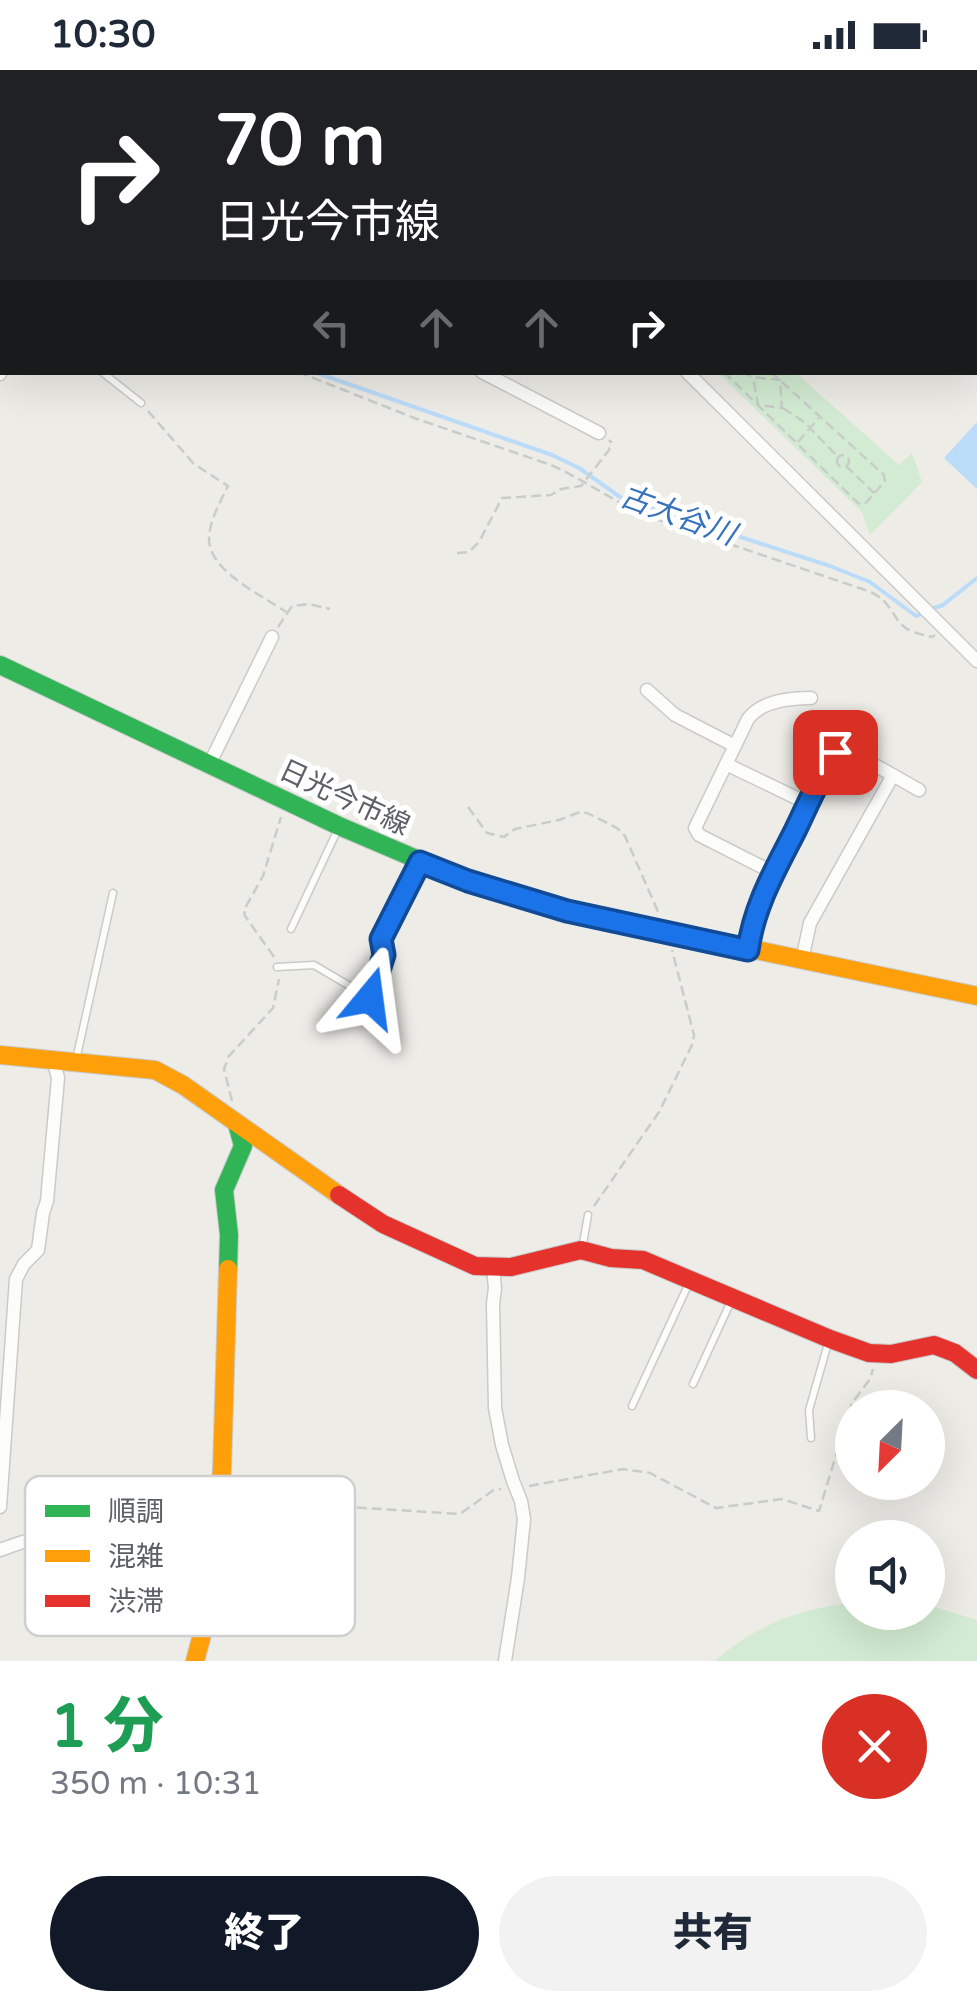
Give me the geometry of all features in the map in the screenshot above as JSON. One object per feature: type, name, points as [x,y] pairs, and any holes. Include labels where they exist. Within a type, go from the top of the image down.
[{"type":"street","points":[[488,375],[600,433]]},
{"type":"street","points":[[690,375],[977,661]]},
{"type":"street","points":[[209,765],[272,637]]},
{"type":"street","name":"日光今市線","points":[[0,666],[339,826],[468,881],[567,911],[977,996]]},
{"type":"street","points":[[647,690],[674,715],[735,746]]},
{"type":"street","points":[[774,872],[699,836],[695,828],[754,711],[793,698],[811,698]]},
{"type":"street","points":[[748,950],[759,902],[812,790],[835,752],[841,748],[919,790]]},
{"type":"street","points":[[726,764],[808,804]]},
{"type":"street","points":[[802,960],[810,923],[893,776]]},
{"type":"street","points":[[0,1056],[155,1070],[383,1224],[475,1266],[510,1267],[582,1250],[610,1258],[644,1260],[830,1339],[891,1354],[934,1345],[955,1353],[977,1370]]},
{"type":"street","points":[[0,1507],[16,1279],[38,1250],[58,1078],[53,1059]]},
{"type":"street","points":[[220,1476],[229,1235],[224,1190],[244,1146],[236,1123]]},
{"type":"street","points":[[493,1267],[495,1408],[524,1518],[505,1661]]},
{"type":"street","points":[[196,1661],[202,1636]]},
{"type":"lane","points":[[106,375],[141,403]]},
{"type":"lane","points":[[291,929],[339,826]]},
{"type":"lane","points":[[277,967],[314,965],[370,998],[384,955],[381,939],[420,862]]},
{"type":"lane","points":[[76,1061],[113,892]]},
{"type":"lane","points":[[582,1250],[588,1216]]},
{"type":"lane","points":[[632,1406],[690,1280]]},
{"type":"lane","points":[[692,1384],[732,1298]]},
{"type":"lane","points":[[811,1438],[809,1410],[830,1339]]},
{"type":"path","points":[[306,375],[551,465],[622,506],[650,517],[871,592],[884,599],[910,631],[932,637],[941,624]]},
{"type":"path","points":[[727,375],[864,505],[885,481],[884,475],[774,375]]},
{"type":"path","points":[[749,375],[780,380]]},
{"type":"path","points":[[753,377],[758,406]]},
{"type":"path","points":[[780,380],[782,408]]},
{"type":"path","points":[[141,403],[194,464],[228,486],[209,534],[217,564],[286,612]]},
{"type":"path","points":[[758,406],[788,410],[838,457],[847,457],[856,448]]},
{"type":"path","points":[[797,443],[821,417]]},
{"type":"path","points":[[457,553],[469,552],[479,542],[502,498],[551,495],[585,482],[609,450],[611,442],[600,433]]},
{"type":"path","points":[[838,457],[838,466],[846,466],[874,494]]},
{"type":"path","points":[[846,466],[847,457]]},
{"type":"path","points":[[272,637],[292,606],[309,604],[330,609]]},
{"type":"path","points":[[236,1123],[224,1068],[229,1056],[273,1008],[279,980],[276,960],[244,910],[263,876],[286,801]]},
{"type":"path","points":[[468,806],[487,833],[504,836],[580,812],[588,813],[626,836],[649,888]]},
{"type":"path","points":[[588,1216],[659,1112],[693,1043],[679,974]]},
{"type":"path","points":[[355,1507],[460,1514],[494,1489],[623,1469],[650,1473],[716,1508],[782,1499],[819,1511],[852,1403],[870,1380],[877,1353]]},
{"type":"green space","points":[[720,375],[798,375],[899,465],[912,453],[922,482],[870,535],[862,512]]},
{"type":"green space","points":[[835,1606],[835,1630],[945,1630],[945,1610],[977,1620],[977,1661],[715,1661],[762,1628]]},
{"type":"water","points":[[977,422],[977,489],[944,458]]},
{"type":"waterway","name":"古大谷川","points":[[323,375],[552,455],[579,468],[623,499],[830,566],[870,582],[916,616],[923,613]]},
{"type":"waterway","name":"古大谷川","points":[[932,609],[977,578]]},
{"type":"traffic: fast","points":[[0,665],[339,826],[468,881],[567,911],[655,929]]},
{"type":"traffic: fast","points":[[228,1269],[224,1190],[243,1146],[237,1124]]},
{"type":"traffic: slow","points":[[655,929],[977,996]]},
{"type":"traffic: slow","points":[[0,1055],[155,1070],[183,1085],[339,1195]]},
{"type":"traffic: slow","points":[[221,1476],[228,1269]]},
{"type":"traffic: slow","points":[[195,1661],[202,1636]]},
{"type":"traffic: jam","points":[[339,1195],[383,1224],[475,1266],[511,1267],[581,1250],[611,1258],[643,1260],[869,1353],[891,1354],[934,1345],[955,1353],[977,1370]]},
{"type":"route","points":[[370,998],[384,955],[381,939],[420,862],[518,898],[748,950],[759,902],[812,790],[835,752]]}]
